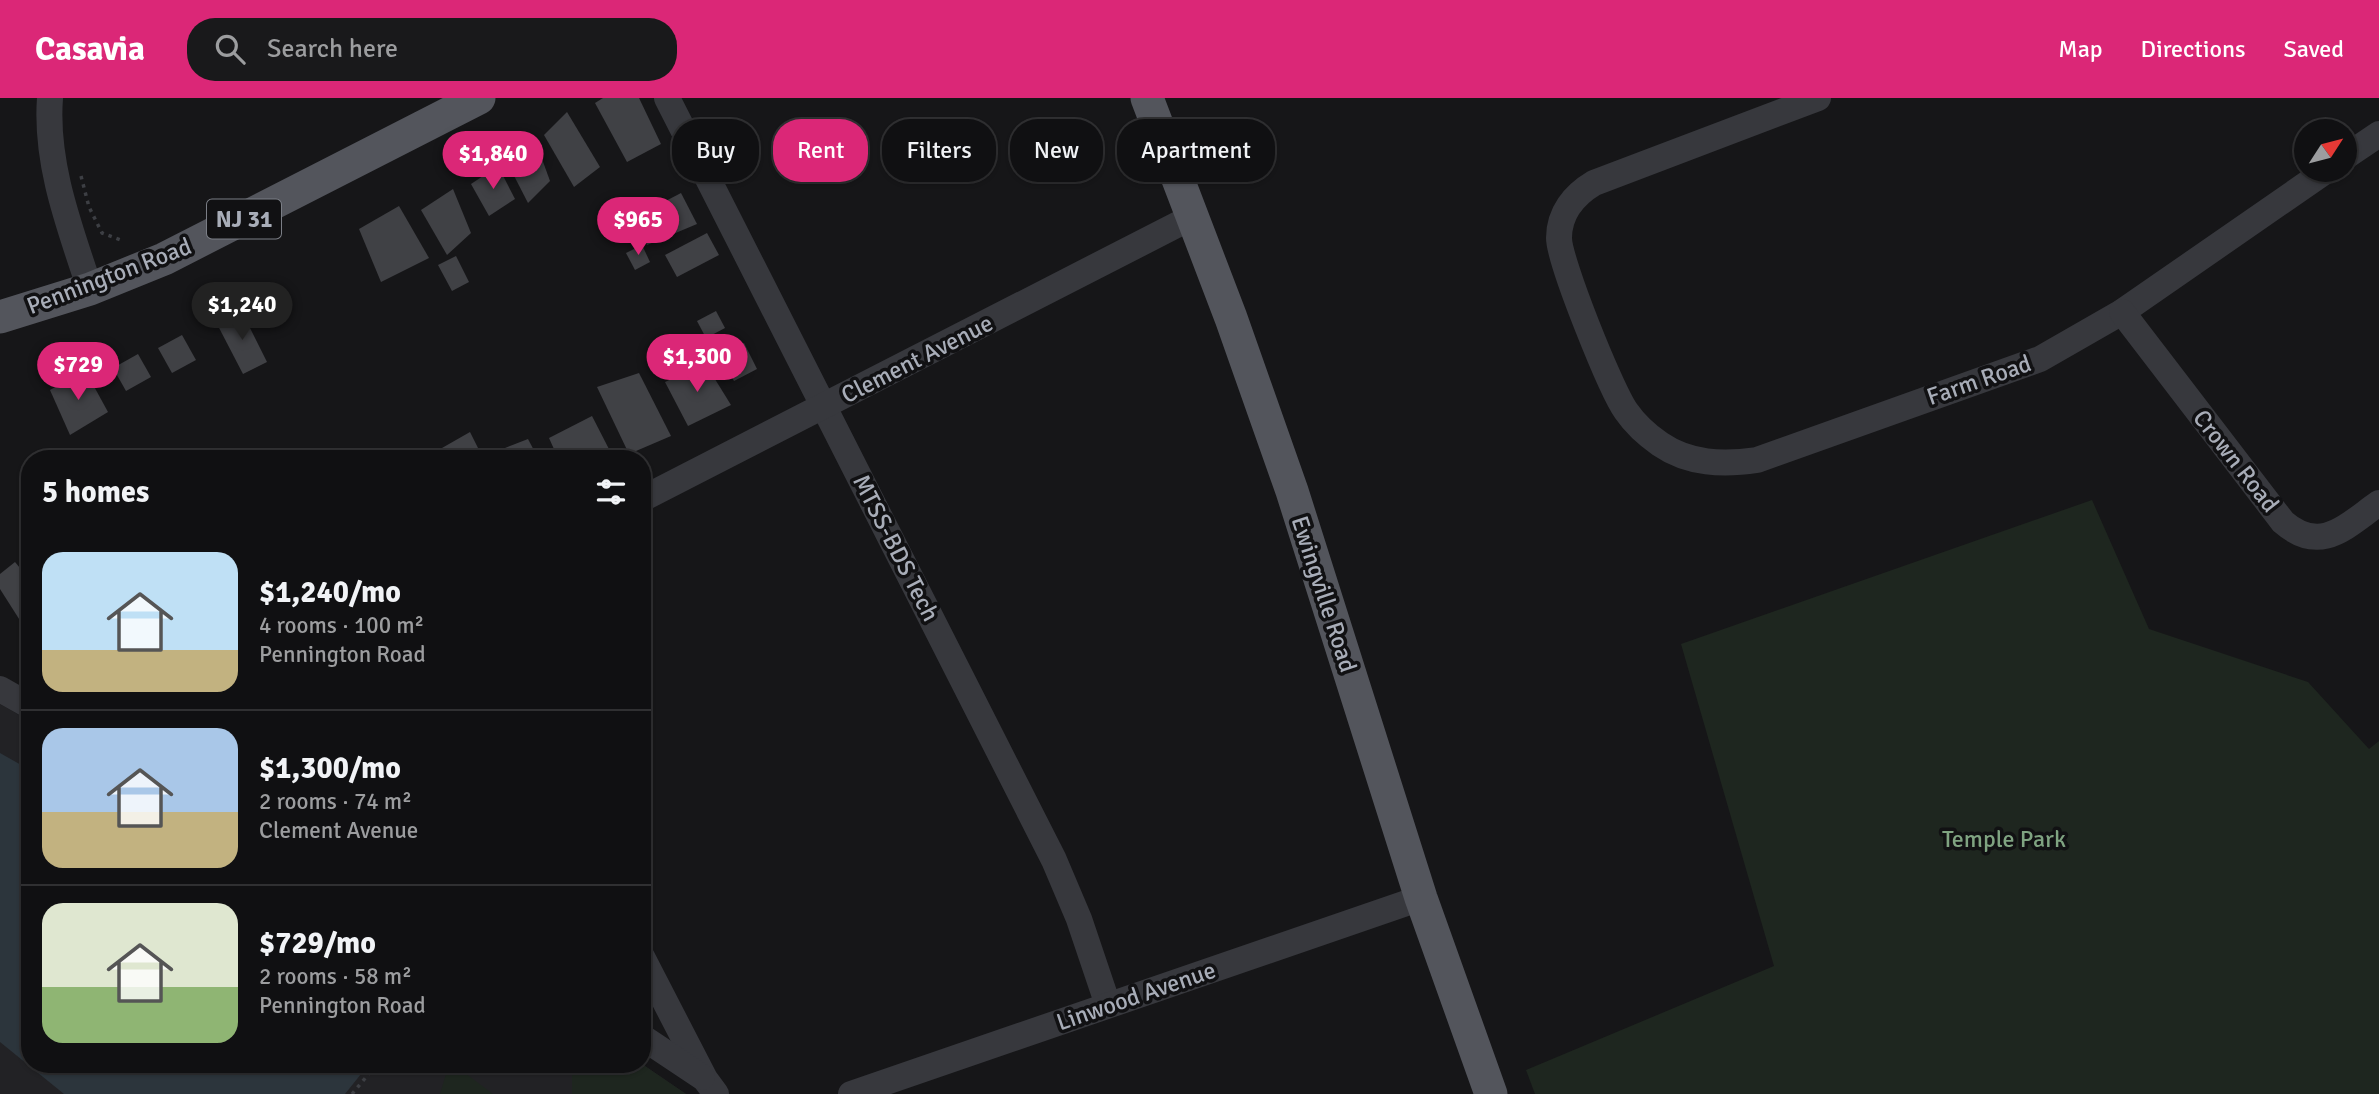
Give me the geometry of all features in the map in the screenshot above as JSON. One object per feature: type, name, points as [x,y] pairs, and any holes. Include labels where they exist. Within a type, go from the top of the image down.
[{"type":"main road","name":"Pennington Road","points":[[0,317],[90,289],[164,259],[479,98]]},
{"type":"main road","name":"Ewingville Road","points":[[1147,98],[1292,491],[1420,898],[1491,1094]]},
{"type":"street","points":[[50,98],[51,141],[57,178],[90,289]]},
{"type":"street","name":"MTSS-BDS Tech","points":[[667,98],[1054,860],[1079,919],[1108,1005]]},
{"type":"street","name":"Farm Road","points":[[1818,98],[1594,183],[1580,192],[1568,206],[1561,221],[1560,253],[1614,390],[1642,430],[1661,446],[1707,462],[1757,460],[2040,359],[2122,312],[2310,182]]},
{"type":"street","points":[[2357,150],[2379,134]]},
{"type":"street","name":"Clement Avenue","points":[[651,494],[1192,217]]},
{"type":"street","name":"Crown Road","points":[[2122,312],[2283,522],[2293,531],[2306,537],[2335,534],[2379,503]]},
{"type":"street","points":[[0,688],[21,701]]},
{"type":"street","name":"Linwood Avenue","points":[[851,1094],[1420,898]]},
{"type":"street","points":[[651,974],[710,1087]]},
{"type":"street","points":[[651,1044],[710,1087]]},
{"type":"path","points":[[80,172],[89,207],[102,233],[122,241]]},
{"type":"path","points":[[352,1094],[370,1073]]},
{"type":"shaded area","points":[[0,704],[21,716],[21,1073],[651,1073],[651,1070],[686,1094],[0,1094]]},
{"type":"shaded area","points":[[0,753],[21,765],[21,1059],[0,1042]]},
{"type":"shaded area","points":[[38,1073],[362,1073],[345,1094],[64,1094]]},
{"type":"green space","name":"Temple Park","points":[[2092,500],[2149,629],[2308,682],[2369,749],[2379,741],[2379,1094],[1535,1094],[1526,1070],[1774,966],[1681,644]]},
{"type":"green space","points":[[651,1070],[686,1094],[572,1094],[572,1073],[651,1073]]},
{"type":"green space","points":[[446,1073],[465,1073],[493,1094],[440,1094]]},
{"type":"building","points":[[603,98],[639,98],[661,144],[627,162],[595,103]]},
{"type":"building","points":[[567,112],[600,167],[574,187],[544,135]]},
{"type":"building","points":[[538,148],[550,181],[528,203],[508,164]]},
{"type":"building","points":[[498,166],[515,199],[489,216],[471,184]]},
{"type":"building","points":[[453,189],[471,233],[447,255],[421,210]]},
{"type":"building","points":[[681,193],[697,224],[647,245],[635,217]]},
{"type":"building","points":[[399,206],[429,258],[381,282],[359,229]]},
{"type":"building","points":[[707,233],[719,255],[677,277],[665,255]]},
{"type":"building","points":[[642,245],[650,262],[635,270],[626,253]]},
{"type":"building","points":[[456,256],[469,282],[452,291],[438,265]]},
{"type":"building","points":[[241,310],[267,362],[243,374],[216,322]]},
{"type":"building","points":[[716,311],[725,328],[706,338],[697,321]]},
{"type":"building","points":[[182,335],[196,360],[172,373],[158,348]]},
{"type":"building","points":[[744,343],[757,369],[734,381],[720,355]]},
{"type":"building","points":[[138,354],[151,377],[126,391],[113,368]]},
{"type":"building","points":[[705,363],[731,405],[688,426],[665,382]]},
{"type":"building","points":[[85,370],[108,412],[70,435],[50,390]]},
{"type":"building","points":[[639,373],[671,436],[638,450],[627,450],[597,387]]},
{"type":"building","points":[[592,416],[609,450],[554,450],[549,438]]},
{"type":"building","points":[[470,432],[479,450],[438,450]]},
{"type":"building","points":[[528,439],[534,450],[506,450],[505,448]]},
{"type":"building","points":[[15,562],[21,569],[21,622],[0,589],[0,574]]}]
